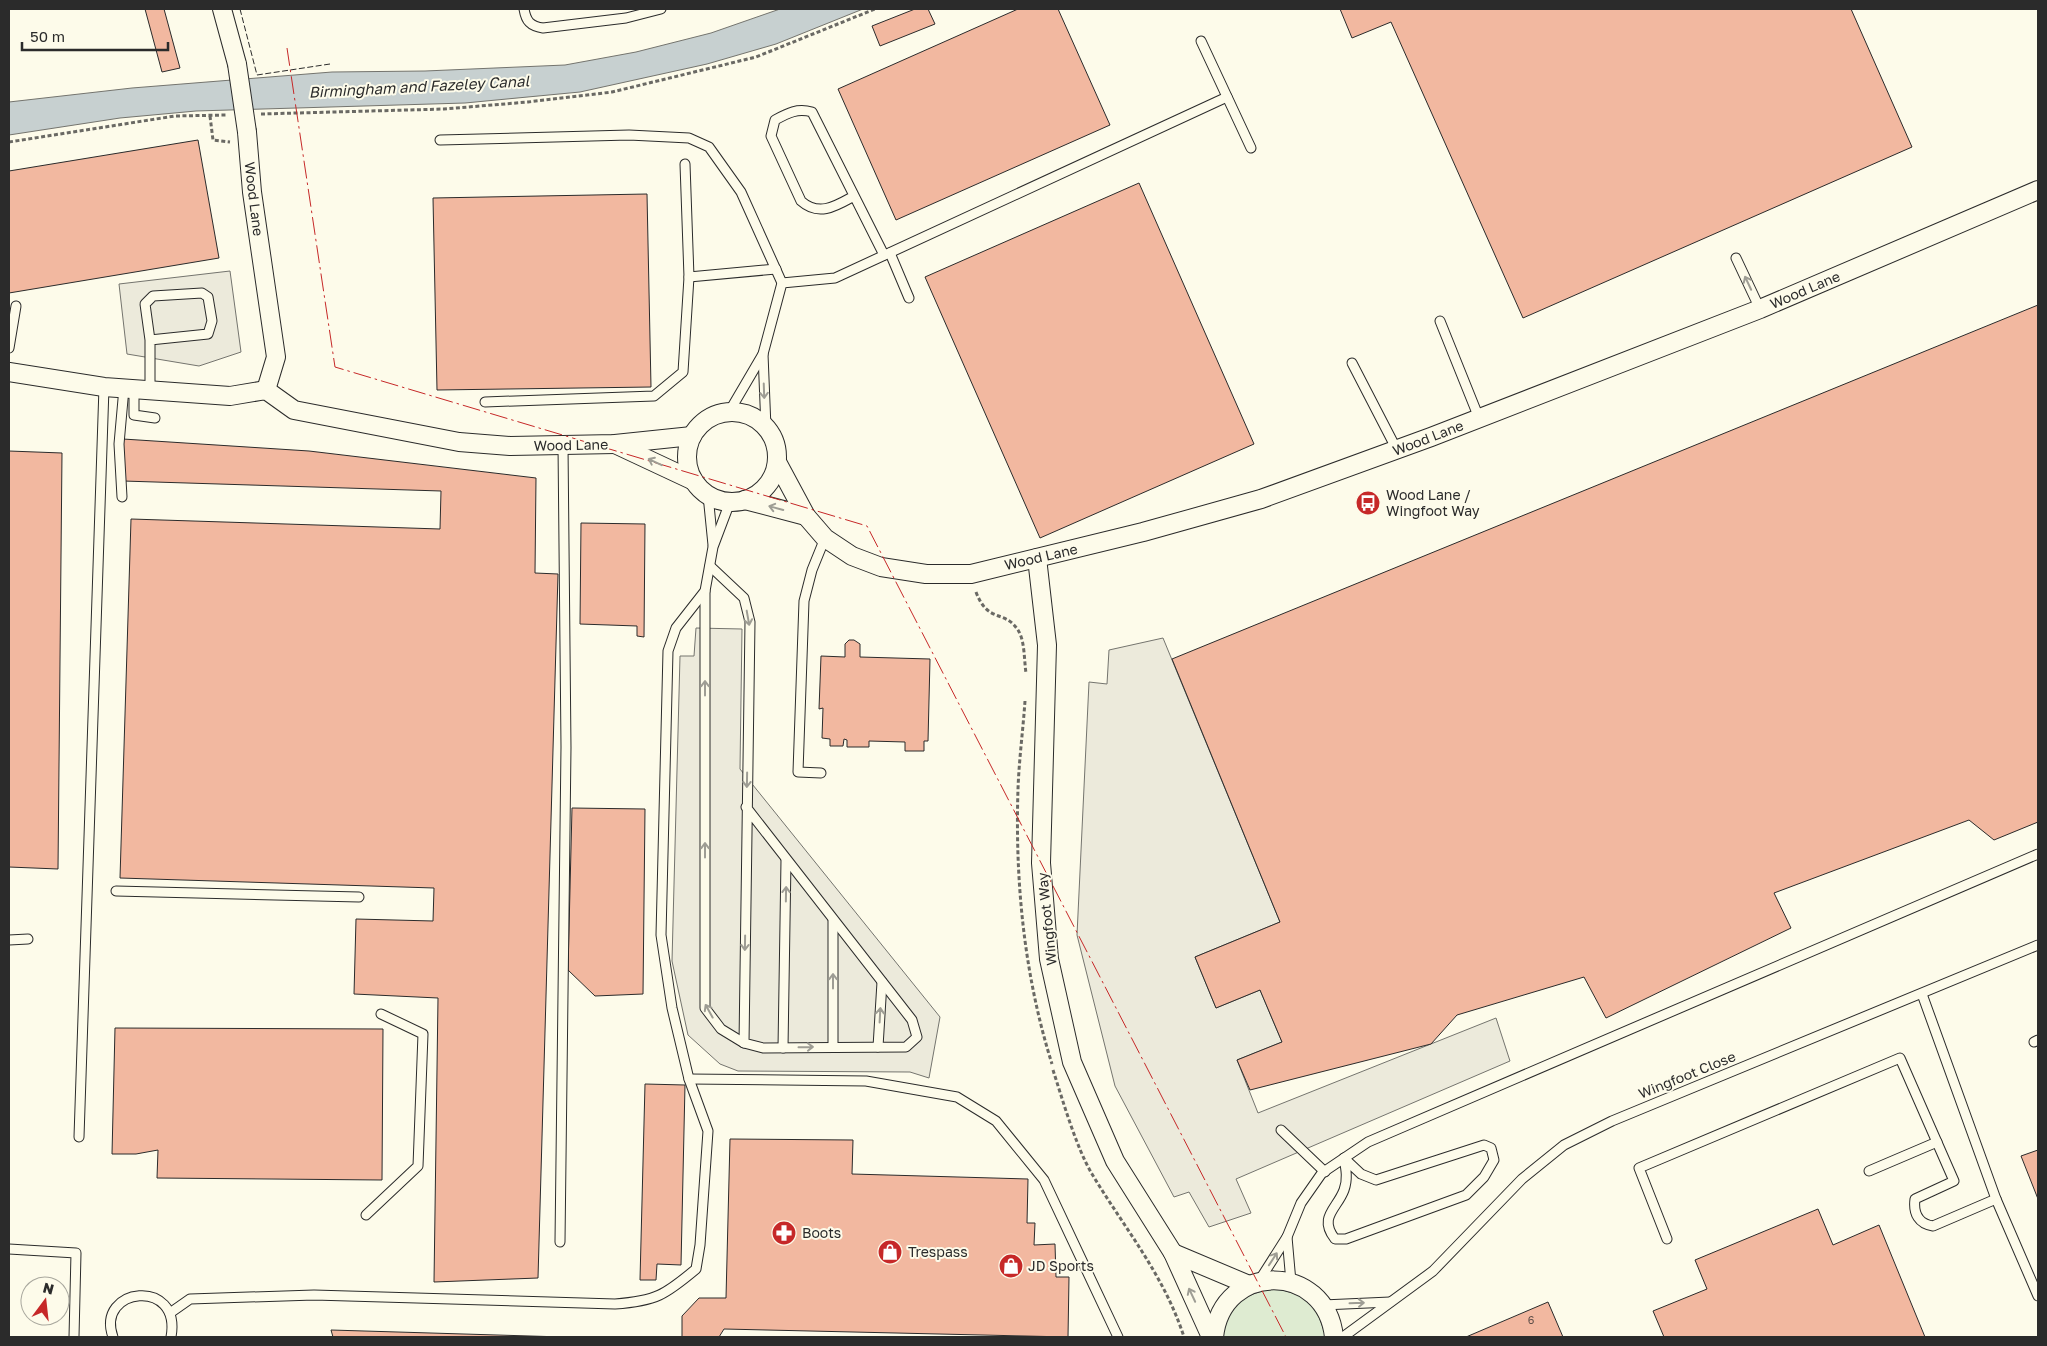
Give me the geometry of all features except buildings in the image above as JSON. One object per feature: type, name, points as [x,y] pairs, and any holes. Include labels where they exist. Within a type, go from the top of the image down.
[{"type":"street","name":"Wood Lane","points":[[222,9],[237,64],[247,132],[252,192],[276,358],[266,390],[294,410],[459,442],[510,446],[615,444],[692,436]]},
{"type":"street","name":"Wood Lane","points":[[777,462],[806,516],[826,538],[852,556],[881,566],[926,574],[971,574],[1143,532],[1261,499],[1397,450],[1760,309],[2038,190]]},
{"type":"street","points":[[9,372],[104,387],[230,396],[266,390]]},
{"type":"street","points":[[738,501],[757,494],[767,486],[774,474],[777,462],[774,444],[766,428],[755,419],[743,413],[729,412],[714,416],[701,424],[692,436],[687,451],[688,466],[694,481],[708,495],[806,516]]},
{"type":"street","name":"Wood Lane","points":[[615,444],[694,481]]},
{"type":"street","name":"Wingfoot Way","points":[[1037,558],[1047,644],[1041,863],[1049,959],[1072,1062],[1115,1161],[1173,1253],[1213,1337]]},
{"type":"street","points":[[1173,1253],[1254,1283]]},
{"type":"street","points":[[1213,1337],[1222,1308],[1234,1294],[1254,1283],[1275,1280],[1291,1282],[1309,1291],[1323,1305],[1332,1323],[1334,1337]]},
{"type":"lane","points":[[524,9],[526,20],[533,26],[543,28],[626,18],[661,9]]},
{"type":"lane","points":[[1201,40],[1251,148]]},
{"type":"lane","points":[[782,283],[835,278],[1227,97]]},
{"type":"lane","points":[[854,196],[836,206],[820,210],[810,209],[801,201],[771,136],[775,120],[790,112],[803,110],[812,112],[854,196],[887,254],[909,298]]},
{"type":"lane","points":[[440,140],[629,135],[689,138],[709,147],[741,192],[782,283],[763,354],[729,412]]},
{"type":"lane","points":[[485,402],[654,396],[683,372],[689,277],[685,164]]},
{"type":"lane","points":[[1736,258],[1760,309]]},
{"type":"lane","points":[[689,277],[776,269]]},
{"type":"lane","points":[[122,497],[119,444],[150,340],[145,304],[153,296],[202,293],[208,297],[212,321],[208,334],[150,340]]},
{"type":"lane","points":[[9,348],[16,306]]},
{"type":"lane","points":[[1440,321],[1480,418]]},
{"type":"lane","points":[[763,354],[766,428]]},
{"type":"lane","points":[[1352,364],[1397,450]]},
{"type":"lane","points":[[79,1137],[104,387]]},
{"type":"lane","points":[[136,389],[134,415],[155,418]]},
{"type":"lane","points":[[560,1242],[566,746],[563,445]]},
{"type":"lane","points":[[708,495],[713,547],[705,591],[705,1008],[721,1029],[744,1043],[763,1048],[906,1047],[917,1036],[912,1020],[746,807]]},
{"type":"lane","points":[[713,547],[738,501]]},
{"type":"lane","points":[[821,773],[798,772],[804,601],[812,570],[826,538]]},
{"type":"lane","points":[[710,566],[744,598],[750,622],[744,1043]]},
{"type":"lane","points":[[170,1313],[190,1299],[314,1295],[615,1304],[646,1302],[669,1291],[696,1269],[700,1245],[708,1131],[689,1079],[672,1008],[661,935],[668,651],[676,628],[705,591]]},
{"type":"lane","points":[[1254,1283],[1287,1237],[1301,1203],[1325,1172],[1368,1142],[2038,854]]},
{"type":"lane","points":[[783,1048],[786,860]]},
{"type":"lane","points":[[116,892],[359,897]]},
{"type":"lane","points":[[833,921],[833,1047]]},
{"type":"lane","points":[[9,940],[28,939]]},
{"type":"lane","name":"Wingfoot Close","points":[[1343,1337],[1433,1271],[1522,1179],[1564,1145],[1612,1121],[2038,945]]},
{"type":"lane","points":[[878,1047],[882,982]]},
{"type":"lane","points":[[1922,994],[1996,1199],[2038,1296]]},
{"type":"lane","points":[[366,1215],[418,1166],[423,1034],[382,1014]]},
{"type":"lane","points":[[1667,1239],[1638,1168],[1900,1058],[1954,1181],[1915,1200],[1915,1212],[1921,1222],[1933,1226],[1996,1199]]},
{"type":"lane","points":[[689,1079],[866,1081],[957,1097],[996,1121],[1044,1180],[1118,1337]]},
{"type":"lane","points":[[1281,1130],[1325,1172]]},
{"type":"lane","points":[[1869,1171],[1937,1142]]},
{"type":"lane","points":[[1484,1145],[1491,1148],[1494,1154],[1494,1160],[1484,1177],[1466,1195],[1341,1240],[1335,1238],[1329,1231],[1328,1222],[1332,1209],[1345,1188],[1347,1176],[1344,1158],[1357,1171],[1369,1179],[1376,1180],[1476,1146],[1484,1145]]},
{"type":"lane","points":[[1287,1237],[1291,1282]]},
{"type":"lane","points":[[9,1249],[76,1253],[74,1337]]},
{"type":"lane","points":[[113,1337],[111,1319],[116,1308],[132,1296],[151,1296],[164,1304],[170,1313],[173,1326],[171,1337]]},
{"type":"lane","points":[[1323,1305],[1391,1302]]},
{"type":"path","points":[[256,114],[444,109],[612,92],[756,57],[876,9]]},
{"type":"path","points":[[9,142],[175,116],[228,115]]},
{"type":"path","points":[[210,116],[212,140]]},
{"type":"green space","points":[[1275,1288],[1304,1298],[1310,1303],[1315,1308],[1326,1337],[1223,1337],[1228,1316],[1239,1302],[1255,1293]]},
{"type":"shaded area","points":[[230,271],[241,352],[199,366],[127,354],[119,284]]},
{"type":"shaded area","points":[[696,628],[742,629],[740,769],[940,1017],[929,1078],[910,1072],[738,1071],[720,1064],[688,1035],[672,961],[680,656],[694,656]]},
{"type":"shaded area","points":[[1163,638],[1280,922],[1195,957],[1216,1008],[1260,990],[1282,1042],[1237,1060],[1258,1113],[1496,1018],[1510,1061],[1236,1179],[1251,1213],[1209,1227],[1189,1192],[1174,1197],[1115,1086],[1077,935],[1089,682],[1107,684],[1109,650]]},
{"type":"water","name":"Birmingham and Fazeley Canal","points":[[780,9],[863,9],[776,44],[707,64],[580,92],[465,103],[196,111],[120,118],[9,135],[9,102],[132,88],[332,72],[425,71],[565,65],[636,52],[711,33]]},
{"type":"fence","points":[[240,9],[257,75],[330,64]]},
{"type":"power","points":[[287,48],[335,367],[867,526],[1286,1337]]},
{"type":"place","name":"Wood Lane / Wingfoot Way","points":[[1368,503]]},
{"type":"place","name":"Boots","points":[[784,1233]]},
{"type":"place","name":"Trespass","points":[[890,1252]]},
{"type":"place","name":"JD Sports","points":[[1011,1266]]}]
